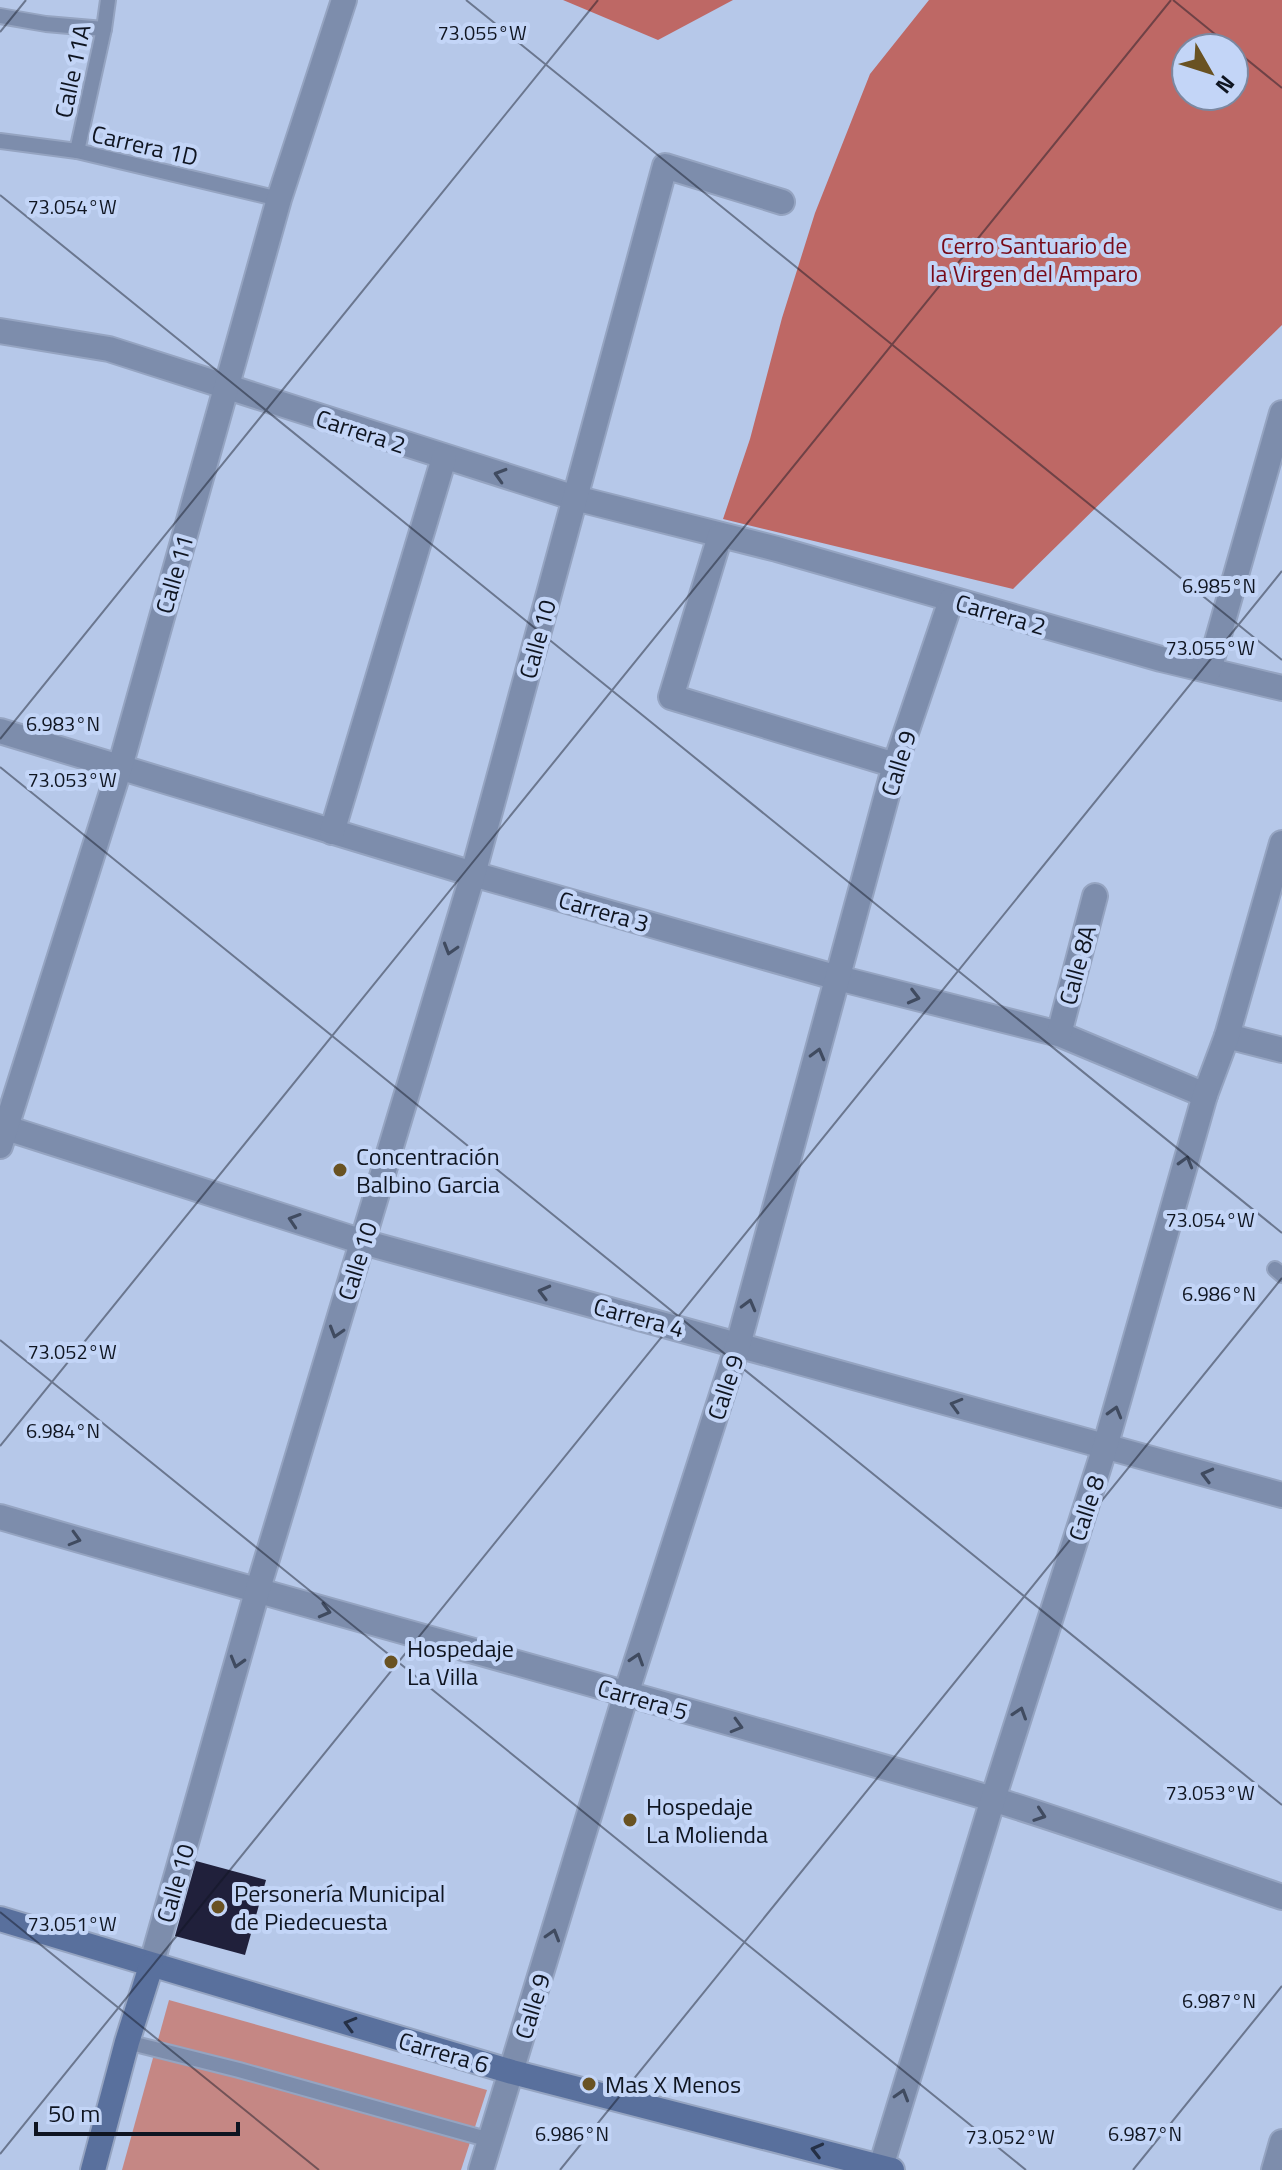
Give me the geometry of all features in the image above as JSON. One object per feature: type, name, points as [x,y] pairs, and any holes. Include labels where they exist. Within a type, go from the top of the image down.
[{"type":"street","name":"Calle 11","points":[[2,1133],[120,767],[279,199],[344,0]]},
{"type":"street","name":"Calle 10","points":[[93,2170],[257,1592],[473,874],[665,166],[782,202]]},
{"type":"street","name":"Carrera 2","points":[[0,331],[109,349],[575,498],[777,549],[951,600],[1282,688]]},
{"type":"street","points":[[1209,670],[1282,413]]},
{"type":"street","points":[[332,832],[444,458]]},
{"type":"street","points":[[720,536],[671,697],[895,765]]},
{"type":"street","name":"Calle 9","points":[[481,2170],[626,1694],[738,1345],[895,765],[951,600]]},
{"type":"street","name":"Carrera 3","points":[[0,731],[473,874],[838,978],[1059,1034],[1205,1095]]},
{"type":"street","name":"Calle 8","points":[[884,2169],[993,1799],[1105,1447],[1205,1095],[1227,1036],[1282,843]]},
{"type":"street","name":"Calle 8A","points":[[1059,1034],[1095,896]]},
{"type":"street","points":[[1227,1036],[1282,1050]]},
{"type":"street","name":"Carrera 4","points":[[2,1133],[363,1242],[1282,1495]]},
{"type":"street","name":"Carrera 5","points":[[0,1517],[993,1799],[1282,1897]]},
{"type":"street","name":"Carrera 6","points":[[0,1919],[512,2072],[884,2169]]},
{"type":"street","points":[[1274,2170],[1282,2142]]},
{"type":"lane","name":"Calle 11A","points":[[77,151],[108,0]]},
{"type":"lane","points":[[0,16],[104,29]]},
{"type":"lane","name":"Carrera 1D","points":[[0,141],[77,151],[279,199]]},
{"type":"lane","points":[[127,2042],[490,2140]]},
{"type":"shaded area","points":[[169,2000],[487,2090],[461,2170],[122,2170]]},
{"type":"green space","points":[[563,0],[733,0],[658,40]]},
{"type":"green space","name":"Cerro Santuario de la Virgen del Amparo","points":[[929,0],[1282,0],[1282,325],[1013,589],[723,519],[750,439],[782,318],[815,213],[870,74]]},
{"type":"building","name":"Personería Municipal de Piedecuesta","points":[[196,1861],[266,1880],[245,1955],[175,1936]]},
{"type":"place","name":"Concentración Balbino Garcia","points":[[340,1170]]},
{"type":"place","name":"Hospedaje La Villa","points":[[391,1662]]},
{"type":"place","name":"Hospedaje La Molienda","points":[[630,1820]]},
{"type":"place","name":"Personería Municipal de Piedecuesta","points":[[218,1907]]},
{"type":"place","name":"Mas X Menos","points":[[589,2084]]}]
